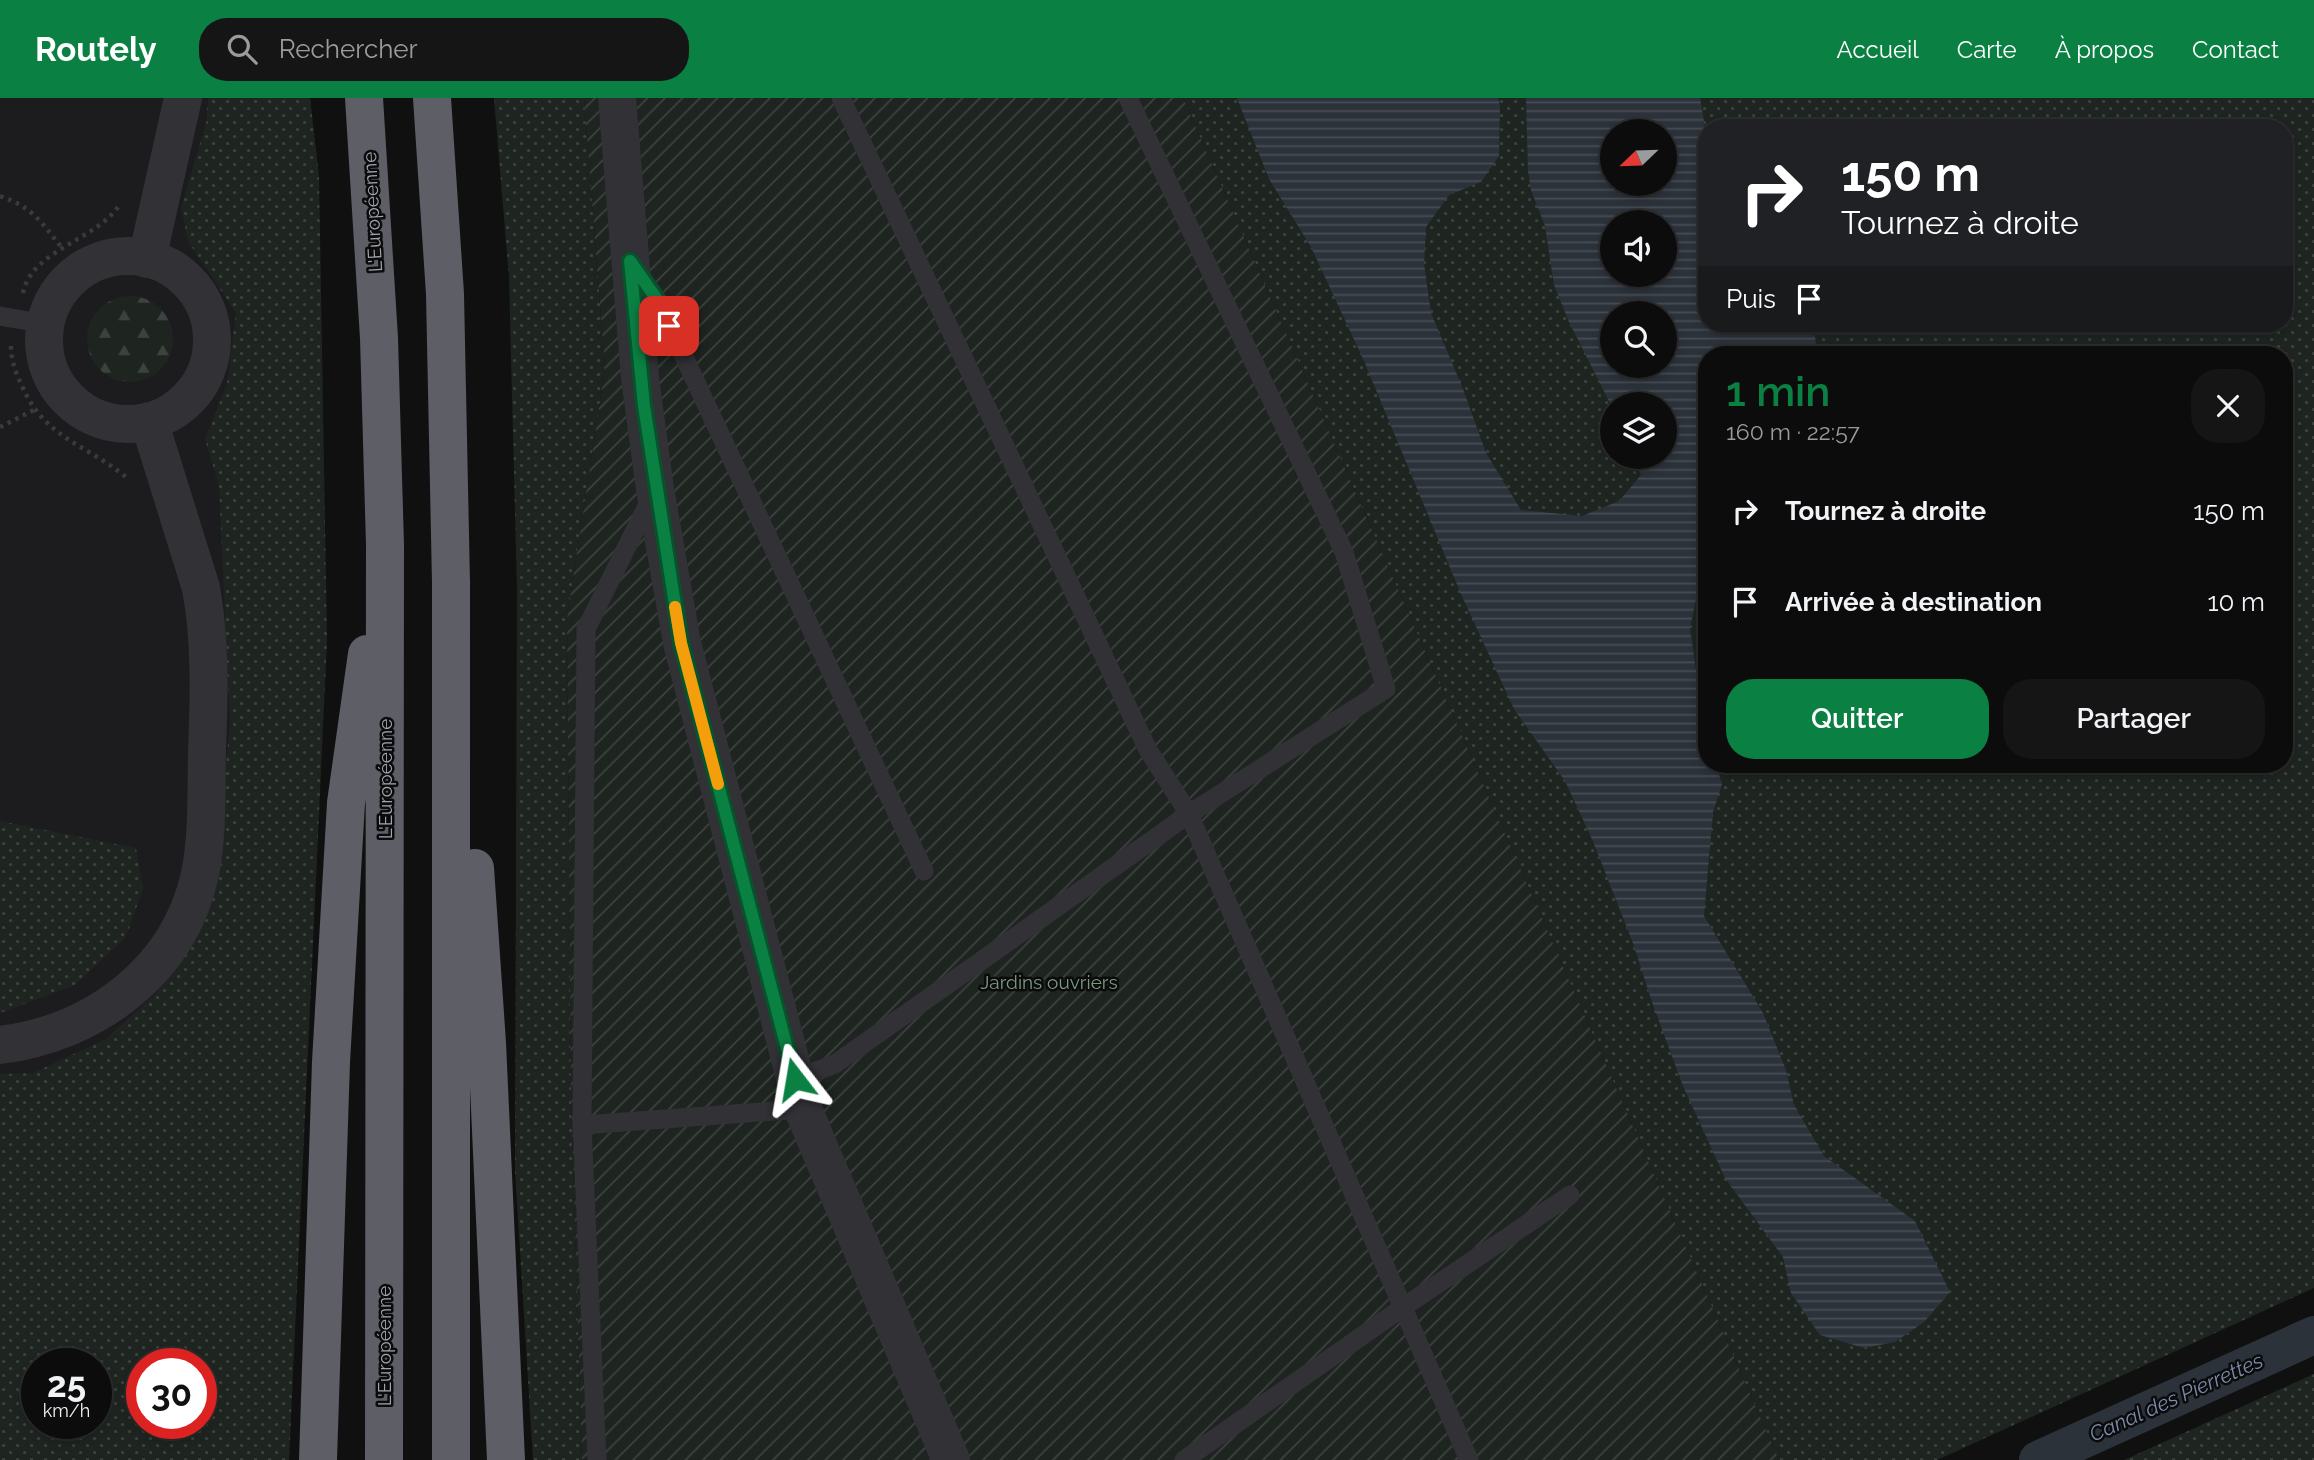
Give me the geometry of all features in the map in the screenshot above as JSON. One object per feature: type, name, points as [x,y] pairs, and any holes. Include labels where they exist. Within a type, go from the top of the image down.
[{"type":"highway","name":"L'Européenne","points":[[365,98],[379,338],[385,545],[384,1460]]},
{"type":"highway","points":[[432,98],[445,294],[451,583],[451,1460]]},
{"type":"highway","points":[[318,1460],[331,1062],[346,803],[356,718],[385,545]]},
{"type":"highway","points":[[451,583],[481,953],[506,1460]]},
{"type":"street","points":[[147,259],[183,98]]},
{"type":"street","points":[[617,98],[640,378],[655,489],[681,643],[799,1094],[951,1460]]},
{"type":"street","points":[[135,257],[147,259],[171,268],[191,285],[205,307],[212,333],[206,372],[192,394],[173,411],[149,421],[125,424],[102,420],[71,401],[57,382],[47,360],[45,336],[21,320],[54,301],[78,273],[99,262],[135,257]]},
{"type":"street","points":[[0,1045],[40,1039],[100,1013],[120,998],[159,960],[173,940],[186,916],[200,876],[205,831],[210,660],[206,616],[201,588],[149,421]]},
{"type":"lane","points":[[841,98],[1148,750],[1189,814],[1469,1460]]},
{"type":"lane","points":[[582,1125],[799,1094],[835,1064],[1189,814],[1386,689],[1344,552],[1128,98]]},
{"type":"lane","points":[[630,261],[658,301],[924,871]]},
{"type":"lane","points":[[597,1460],[582,1125],[586,629],[655,489]]},
{"type":"lane","points":[[1184,1460],[1570,1195]]},
{"type":"path","points":[[0,196],[22,204],[35,215],[62,248]]},
{"type":"path","points":[[122,200],[109,219],[62,248],[32,272],[24,284],[21,320],[11,347],[15,370],[34,410],[54,431],[113,467],[134,488]]},
{"type":"path","points":[[0,427],[34,410]]},
{"type":"shaded area","points":[[0,98],[208,98],[206,123],[236,313],[239,1117],[0,1114]]},
{"type":"shaded area","points":[[1237,98],[1498,98],[1499,156],[1481,182],[1449,195],[1426,227],[1424,264],[1431,313],[1486,453],[1521,510],[1582,516],[1619,501],[1641,475],[1638,469],[1677,469],[1677,392],[1604,392],[1569,322],[1554,285],[1545,226],[1531,190],[1528,171],[1526,98],[1700,98],[1704,119],[1698,119],[1698,333],[1813,333],[1816,346],[1698,346],[1698,589],[1690,628],[1698,685],[1698,773],[1719,773],[1722,784],[1713,812],[1704,916],[1763,1013],[1786,1070],[1794,1105],[1824,1156],[1915,1221],[1950,1292],[1924,1322],[1895,1342],[1864,1348],[1820,1335],[1791,1293],[1783,1257],[1725,1178],[1683,1086],[1633,943],[1592,839],[1565,781],[1514,709],[1461,594],[1364,361],[1311,247],[1269,179]]},
{"type":"green space","points":[[208,98],[310,98],[319,176],[327,641],[289,1460],[0,1460],[0,1074],[33,1073],[106,1039],[156,993],[214,888],[230,724],[219,486],[205,439],[227,384],[236,313],[189,243],[181,209],[206,123]]},
{"type":"green space","points":[[494,98],[584,98],[605,369],[567,618],[571,1092],[582,1460],[533,1460],[515,1170],[517,589],[509,277]]},
{"type":"green space","name":"Jardins ouvriers","points":[[584,98],[1183,98],[1779,1460],[582,1460],[571,1092],[567,618],[605,369]]},
{"type":"green space","points":[[1183,98],[2314,98],[2314,1288],[1937,1460],[1779,1460]]},
{"type":"green space","points":[[130,296],[146,300],[160,309],[169,323],[173,339],[169,355],[160,369],[146,378],[130,382],[114,378],[100,369],[91,355],[87,339],[91,323],[100,309],[114,300]]},
{"type":"green space","points":[[0,821],[136,848],[143,889],[126,937],[75,985],[0,1013]]},
{"type":"green space","points":[[2314,1374],[2314,1460],[2124,1460]]},
{"type":"waterway","name":"Canal des Pierrettes","points":[[2038,1460],[2314,1335]]},
{"type":"slow traffic","points":[[675,607],[681,643],[718,784]]},
{"type":"route","points":[[669,326],[658,301],[630,261],[640,378],[655,489],[681,643],[795,1079]]}]
